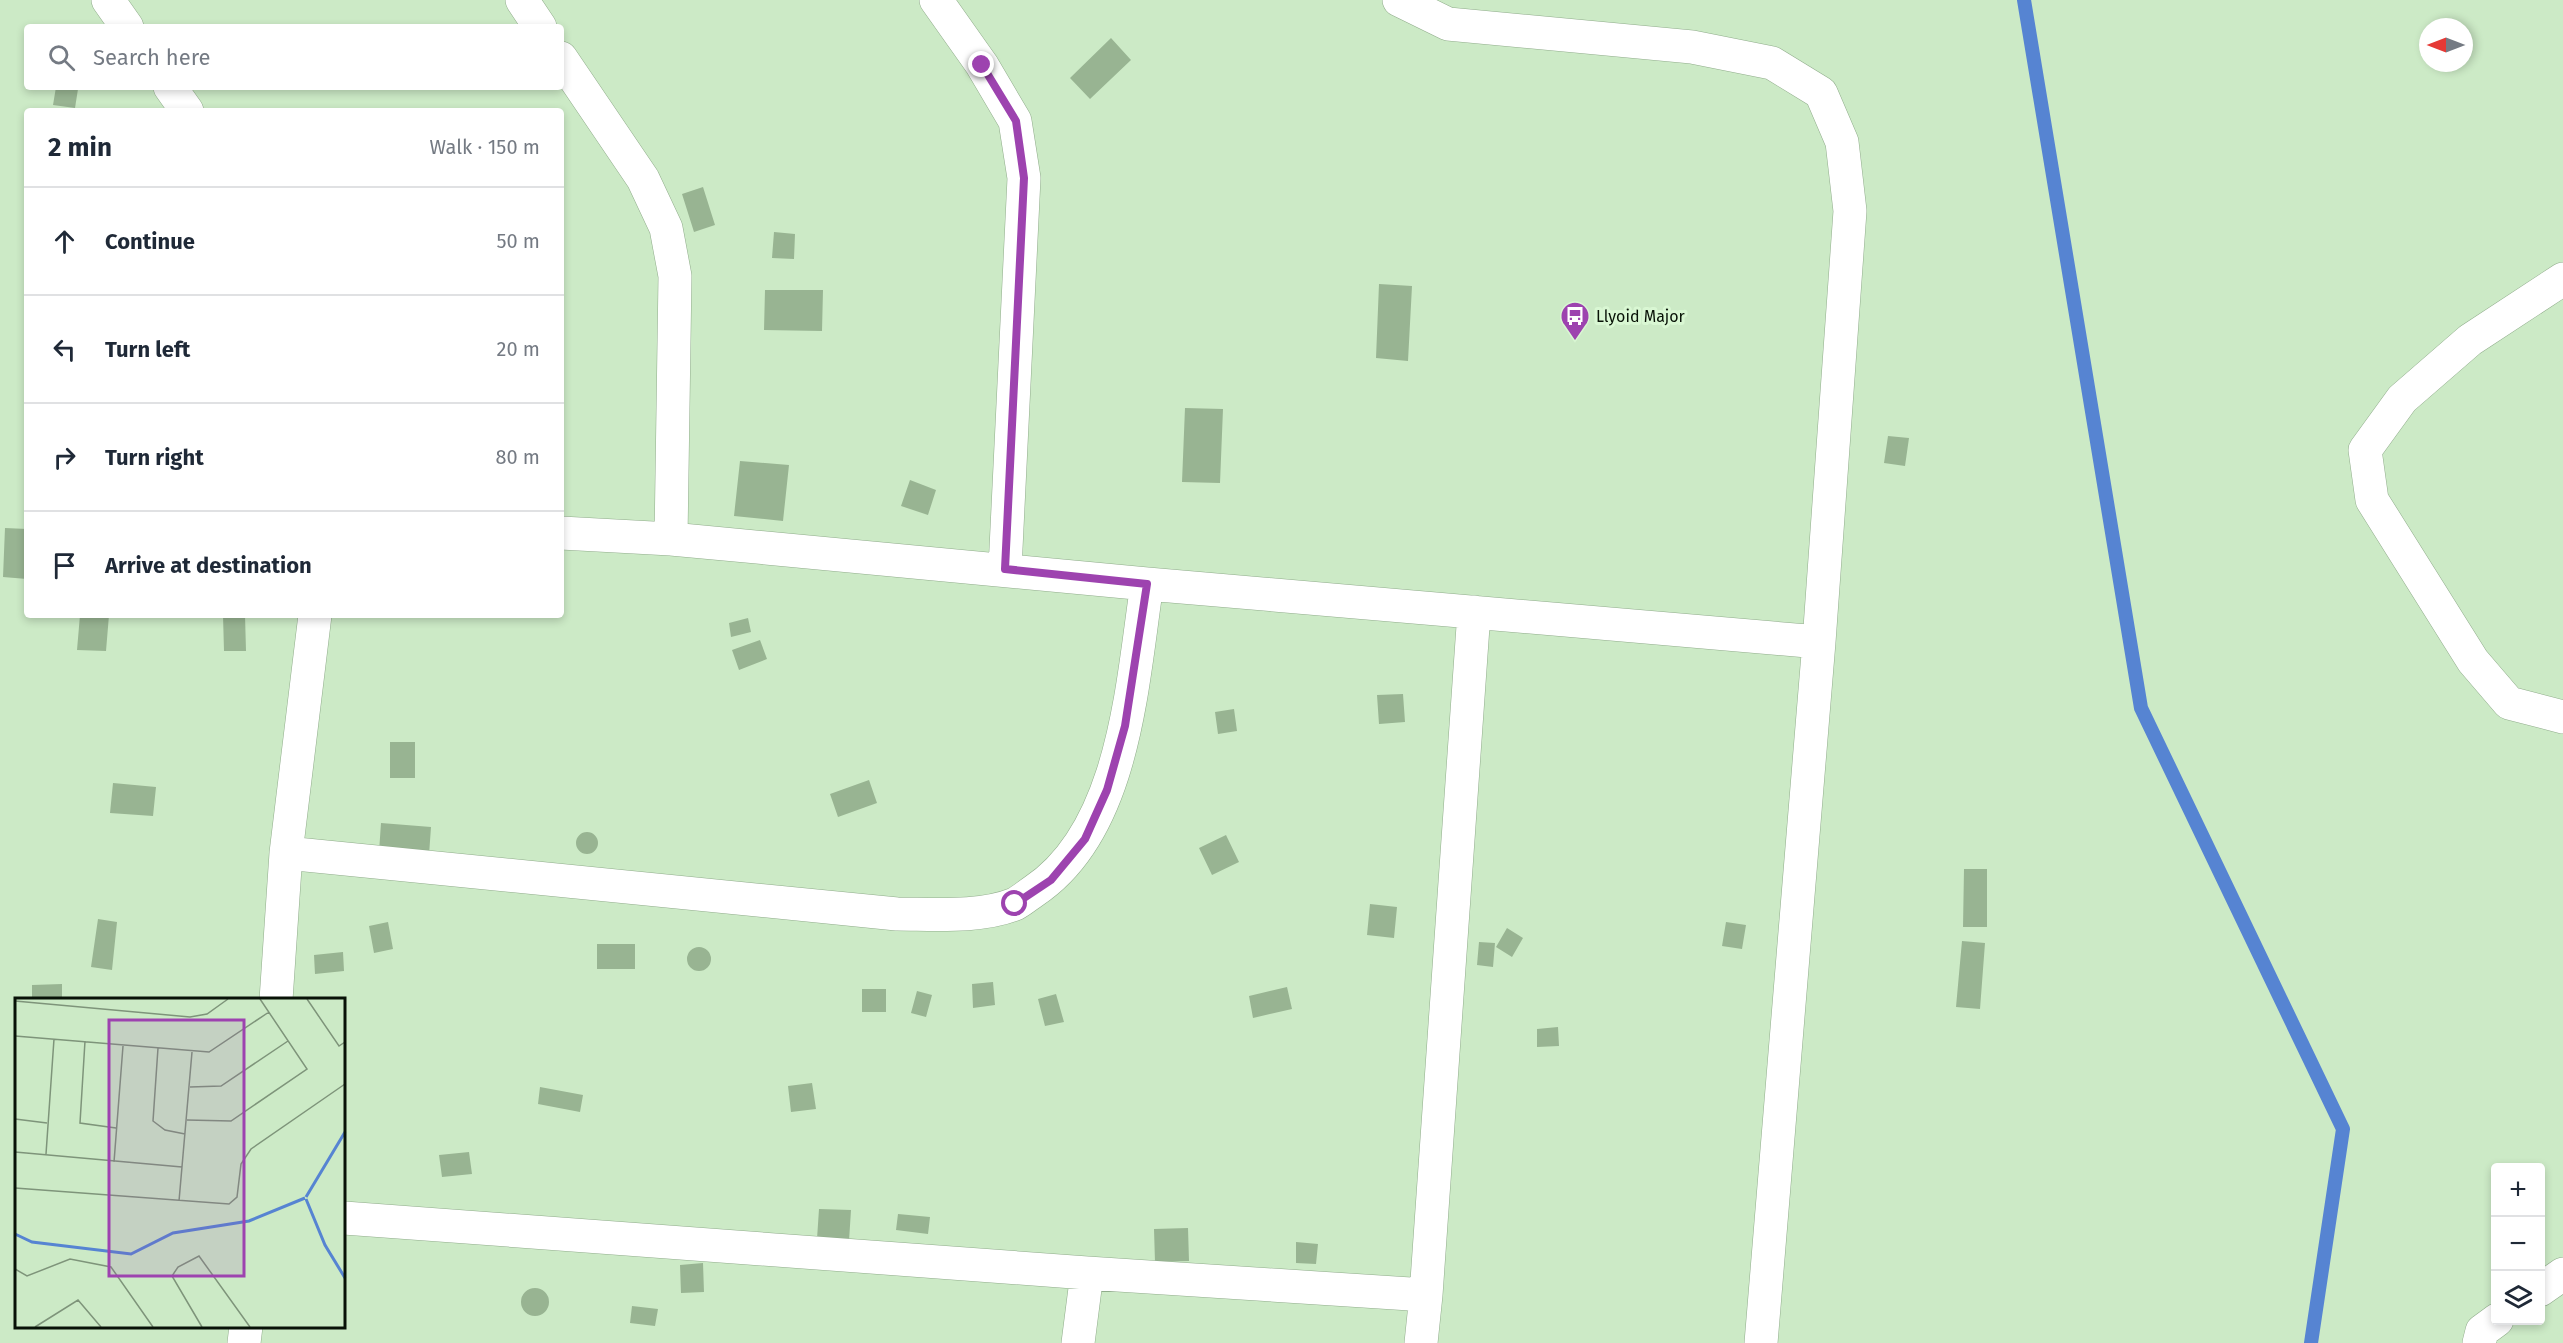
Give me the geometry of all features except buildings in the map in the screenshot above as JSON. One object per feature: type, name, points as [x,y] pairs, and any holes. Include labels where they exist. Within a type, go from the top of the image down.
[{"type":"street","points":[[108,0],[125,24]]},
{"type":"street","points":[[522,0],[538,24]]},
{"type":"street","points":[[936,0],[982,65],[1016,121],[1024,178],[1005,569]]},
{"type":"street","points":[[1399,0],[1448,24],[1692,46],[1772,63],[1821,93],[1842,142],[1851,211],[1819,642],[1761,1343]]},
{"type":"street","points":[[564,62],[643,179],[666,228],[675,276],[671,539]]},
{"type":"street","points":[[172,90],[185,108]]},
{"type":"street","points":[[2563,279],[2470,340],[2402,399],[2365,450],[2372,500],[2473,661],[2509,703],[2563,717]]},
{"type":"street","points":[[564,533],[671,539],[1147,584],[1819,642]]},
{"type":"street","points":[[286,853],[897,914],[972,913],[1015,904],[1051,880],[1085,839],[1107,790],[1125,726],[1147,584]]},
{"type":"street","points":[[1421,1343],[1474,612]]},
{"type":"street","points":[[276,998],[286,853],[315,618]]},
{"type":"street","points":[[345,1218],[1087,1273],[1426,1295]]},
{"type":"street","points":[[1078,1343],[1087,1273]]},
{"type":"street","points":[[2545,1287],[2563,1274]]},
{"type":"street","points":[[2479,1343],[2482,1331],[2491,1324]]},
{"type":"street","points":[[244,1343],[246,1328]]},
{"type":"waterway","points":[[2024,0],[2141,708],[2343,1129],[2311,1343]]},
{"type":"place","name":"Llyoid Major","points":[[1575,342]]},
{"type":"route","points":[[982,65],[1016,121],[1024,178],[1005,569],[1147,584],[1125,726],[1107,790],[1085,839],[1051,880],[1015,904]]}]
